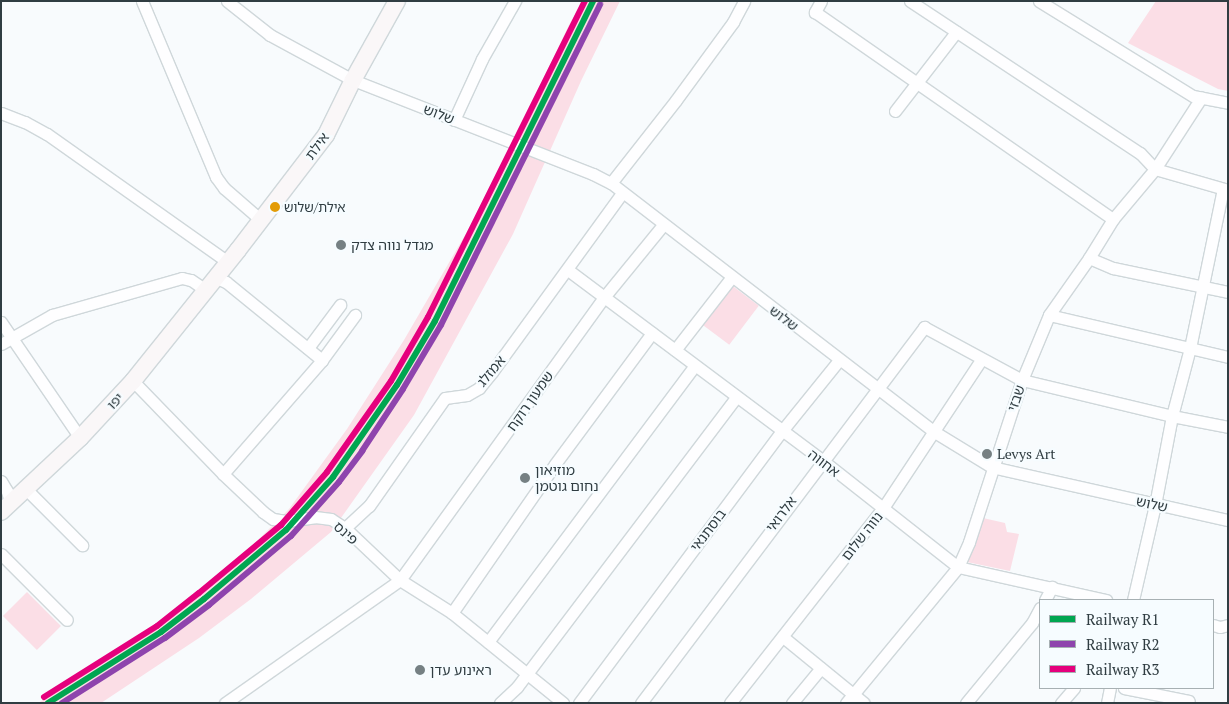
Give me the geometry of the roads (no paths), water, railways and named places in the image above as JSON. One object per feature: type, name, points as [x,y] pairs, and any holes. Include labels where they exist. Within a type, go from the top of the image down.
[{"type":"street","points":[[142,1],[216,177],[224,188],[261,220]]},
{"type":"street","name":"שלוש","points":[[227,1],[270,35],[353,80],[610,183],[731,278],[933,431],[992,467],[1228,520]]},
{"type":"street","name":"אילת","points":[[211,284],[326,135],[353,80],[397,1]]},
{"type":"street","points":[[454,120],[482,59],[515,1]]},
{"type":"street","points":[[610,183],[676,100],[733,22],[744,1]]},
{"type":"street","points":[[821,1],[815,12],[1113,219]]},
{"type":"street","points":[[910,1],[1140,153],[1156,169],[1225,189],[1190,348],[1172,416],[1155,505],[1133,599]]},
{"type":"street","points":[[1039,1],[1193,96],[1228,103]]},
{"type":"street","points":[[895,111],[918,85],[956,32]]},
{"type":"street","name":"שבזי","points":[[850,698],[958,566],[969,542],[1022,380],[1049,315],[1089,258],[1113,219],[1156,169],[1201,98]]},
{"type":"street","points":[[1,113],[25,122],[48,134],[228,262]]},
{"type":"street","name":"אמזלג","points":[[345,528],[369,506],[445,398],[467,395],[479,388],[568,270],[622,193]]},
{"type":"street","name":"שמעון רוקח","points":[[225,703],[400,580],[605,296],[663,225]]},
{"type":"street","points":[[1089,258],[1113,268],[1228,292]]},
{"type":"street","name":"אחווה","points":[[568,270],[652,332],[694,367],[822,460],[958,566],[1102,599]]},
{"type":"street","points":[[1,344],[52,315],[182,278],[211,284],[226,282],[322,360]]},
{"type":"street","points":[[675,350],[731,278]]},
{"type":"street","name":"יפו","points":[[6,507],[80,438],[133,381],[211,284]]},
{"type":"street","points":[[308,348],[340,305]]},
{"type":"street","points":[[222,474],[322,360],[355,315]]},
{"type":"street","points":[[1049,315],[1228,357]]},
{"type":"street","points":[[1,322],[80,438]]},
{"type":"street","name":"אלרואי","points":[[641,703],[822,460],[924,328],[981,360]]},
{"type":"street","points":[[452,613],[554,464],[652,332]]},
{"type":"street","name":"בוסתנאי","points":[[579,703],[781,432],[839,360]]},
{"type":"street","points":[[981,360],[1022,380],[1172,416],[1228,427]]},
{"type":"street","name":"נווה שלום","points":[[730,703],[883,508],[981,360]]},
{"type":"street","points":[[488,642],[694,367]]},
{"type":"street","name":"פינס","points":[[133,381],[222,474],[273,519],[288,521],[324,517],[345,528],[400,580],[452,613],[563,703]]},
{"type":"street","points":[[500,703],[517,687],[736,397]]},
{"type":"street","points":[[1,481],[8,491],[6,507]]},
{"type":"street","points":[[25,488],[82,545]]},
{"type":"street","points":[[1,554],[67,620]]},
{"type":"street","points":[[1046,599],[1052,587]]},
{"type":"street","points":[[966,703],[1032,622],[1039,610]]},
{"type":"street","points":[[1214,626],[1228,625]]},
{"type":"street","points":[[783,637],[821,668],[850,698],[864,703]]},
{"type":"street","points":[[792,703],[821,668]]},
{"type":"street","points":[[1061,703],[1073,689]]},
{"type":"street","points":[[1107,703],[1110,689]]},
{"type":"street","points":[[1129,689],[1189,701]]},
{"type":"rail line","name":"R3","points":[[44,697],[157,626],[199,593],[281,525],[327,472],[391,381],[428,317],[585,1]]},
{"type":"rail line","name":"R1","points":[[48,703],[161,632],[204,599],[286,530],[333,477],[397,385],[435,321],[593,1]]},
{"type":"rail line","name":"R2","points":[[62,703],[165,638],[209,605],[291,536],[339,482],[403,389],[441,325],[600,4]]},
{"type":"place","name":"אילת/שלוש","points":[[275,207]]},
{"type":"place","name":"מגדל נווה צדק","points":[[341,245]]},
{"type":"place","name":"Levys Art","points":[[987,454]]},
{"type":"place","name":"מוזיאון נחום גוטמן","points":[[525,478]]},
{"type":"place","name":"ראינוע עדן","points":[[420,670]]}]
